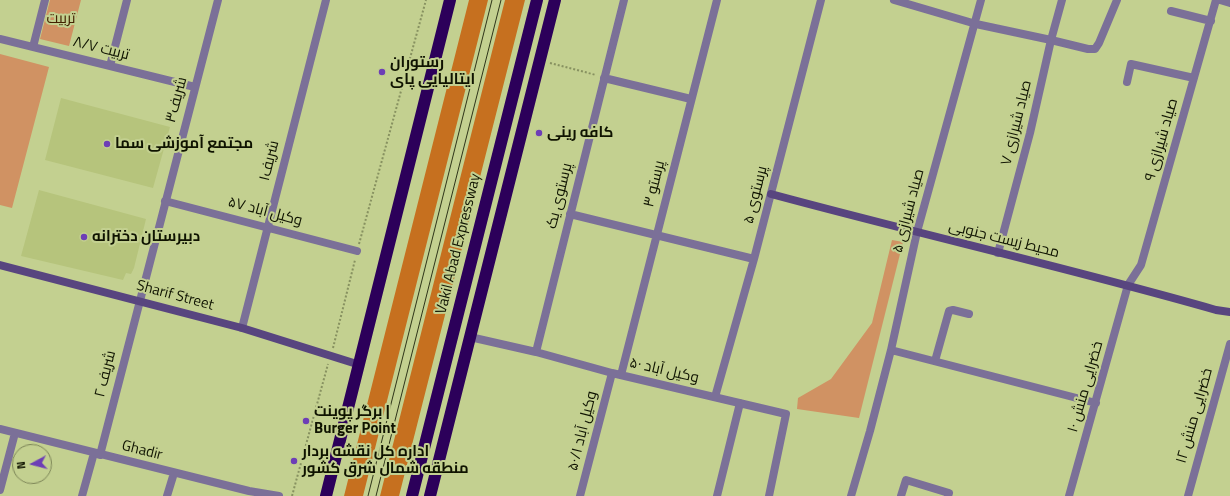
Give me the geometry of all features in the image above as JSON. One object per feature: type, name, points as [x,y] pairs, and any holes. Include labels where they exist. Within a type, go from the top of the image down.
[{"type":"highway","points":[[326,496],[360,365],[450,0]]},
{"type":"highway","name":"Vakil Abad Expressway","points":[[412,496],[537,0]]},
{"type":"highway","points":[[430,496],[555,0]]},
{"type":"highway","points":[[438,392],[463,366]]},
{"type":"street","points":[[33,47],[45,0]]},
{"type":"street","points":[[110,66],[126,0]]},
{"type":"street","name":"شریف٣","points":[[139,301],[218,0]]},
{"type":"street","name":"شریف١","points":[[242,328],[326,0]]},
{"type":"street","name":"پرستوی یک","points":[[536,352],[624,0]]},
{"type":"street","name":"پرستو ۳","points":[[621,375],[717,0]]},
{"type":"street","name":"پرستوی ۵","points":[[715,397],[754,259],[820,0]]},
{"type":"street","points":[[894,0],[976,24],[1088,49],[1095,48],[1099,43],[1117,0]]},
{"type":"street","name":"صیاد شیرازی ۵","points":[[851,496],[891,350],[917,232],[976,24],[981,0]]},
{"type":"street","name":"صیاد شیرازی ۷","points":[[998,253],[1030,132],[1051,40],[1062,0]]},
{"type":"street","name":"صیاد شیرازی ۹","points":[[1128,285],[1141,266],[1216,0]]},
{"type":"street","points":[[1220,0],[1230,3]]},
{"type":"street","points":[[1171,11],[1211,21]]},
{"type":"street","name":"تربیت ۸/۷","points":[[0,39],[195,87]]},
{"type":"street","points":[[1127,82],[1131,64],[1194,78]]},
{"type":"street","points":[[604,78],[691,99]]},
{"type":"street","name":"محیط زیست جنوبی","points":[[771,194],[1128,285],[1216,310],[1230,312]]},
{"type":"street","name":"۵۷ وکیل آباد","points":[[165,201],[357,251]]},
{"type":"street","points":[[570,214],[754,259]]},
{"type":"street","name":"Sharif Street","points":[[0,265],[242,328],[360,365]]},
{"type":"street","name":"خضرایی منش ۱۰","points":[[1069,496],[1128,285]]},
{"type":"street","name":"شریف ۲","points":[[82,496],[97,454],[139,301]]},
{"type":"street","points":[[935,361],[948,311],[953,310],[969,314]]},
{"type":"street","name":"۵۰ وکیل آباد","points":[[470,337],[536,352],[612,373],[786,414],[769,496]]},
{"type":"street","name":"خضرایی منش ۱۲","points":[[1188,496],[1230,344]]},
{"type":"street","points":[[891,350],[1096,403]]},
{"type":"street","name":"وکیل آباد ۵۰/۱","points":[[580,496],[612,373]]},
{"type":"street","points":[[716,496],[740,403]]},
{"type":"street","name":"Ghadir","points":[[0,429],[174,473],[249,494],[279,496]]},
{"type":"street","points":[[0,490],[16,433]]},
{"type":"street","points":[[167,496],[174,473]]},
{"type":"street","points":[[901,496],[906,480],[949,493],[948,496]]},
{"type":"path","points":[[292,496],[426,0]]},
{"type":"path","points":[[540,60],[604,78]]},
{"type":"shaded area","points":[[469,0],[488,0],[363,496],[344,496]]},
{"type":"shaded area","points":[[505,0],[525,0],[399,496],[380,496]]},
{"type":"shaded area","name":"مجتمع آموزشی سما","points":[[61,98],[170,127],[153,188],[45,160]]},
{"type":"shaded area","name":"دبیرستان دخترانه","points":[[39,190],[146,219],[134,268],[131,274],[126,273],[123,280],[21,256]]},
{"type":"green space","name":"تربیت","points":[[50,0],[81,0],[69,46],[40,39]]},
{"type":"green space","points":[[0,54],[49,67],[12,208],[0,205]]},
{"type":"green space","points":[[892,240],[903,242],[859,418],[797,409],[798,398],[831,379],[872,323]]},
{"type":"tram line","points":[[368,496],[492,0]]},
{"type":"tram line","points":[[376,496],[501,0]]},
{"type":"place","name":"رستوران ایتالیایی پای","points":[[382,72]]},
{"type":"place","name":"کافه رینی","points":[[539,133]]},
{"type":"place","name":"مجتمع آموزشی سما","points":[[107,144]]},
{"type":"place","name":"دبیرستان دخترانه","points":[[84,237]]},
{"type":"place","name":"برگر پوینت | Burger Point","points":[[306,421]]},
{"type":"place","name":"اداره کل نقشه بردار منطقه شمال شرق کشور","points":[[294,461]]}]
